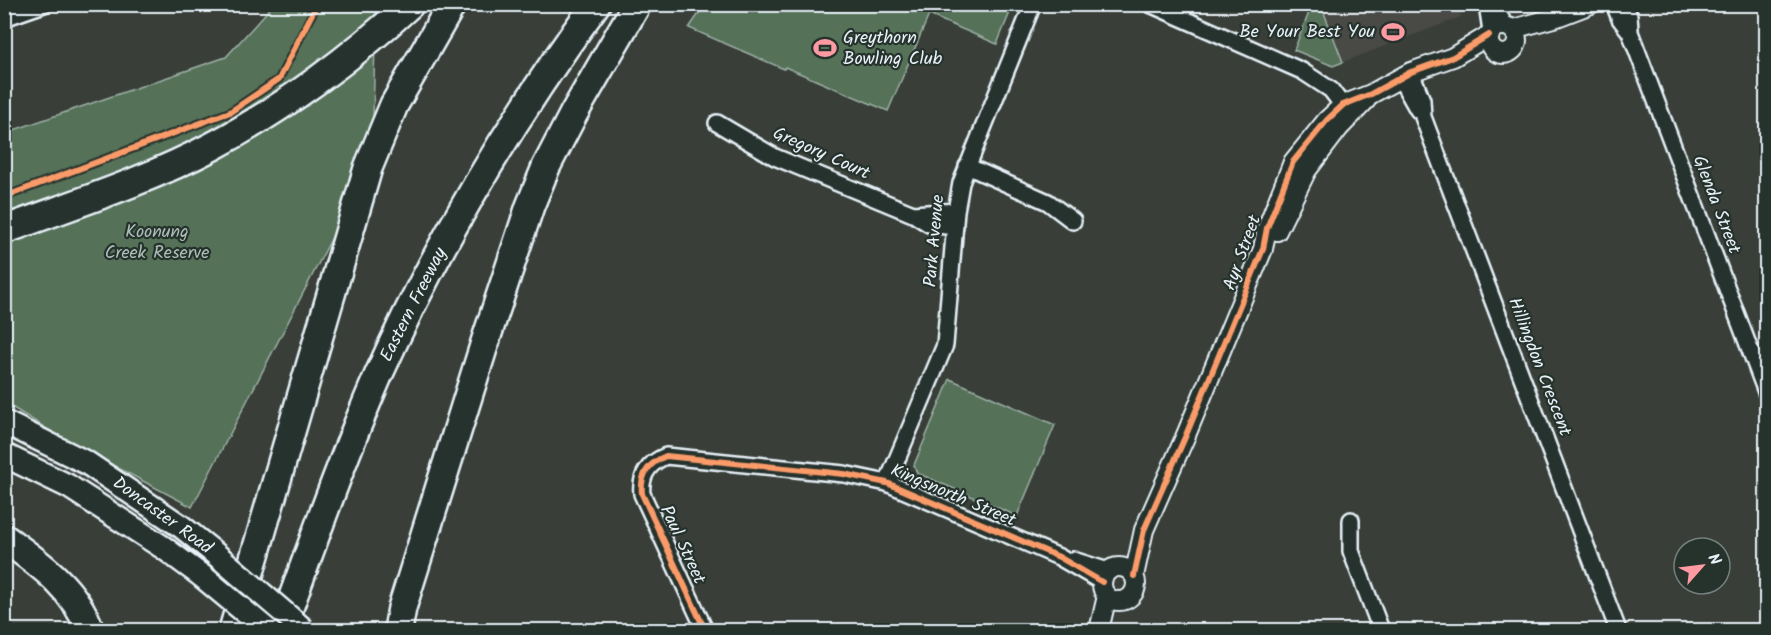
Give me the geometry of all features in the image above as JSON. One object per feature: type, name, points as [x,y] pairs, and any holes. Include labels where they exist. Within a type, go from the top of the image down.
[{"type":"highway","points":[[233,630],[368,168],[394,105],[452,4]]},
{"type":"highway","name":"Eastern Freeway","points":[[281,630],[347,451],[379,375],[412,306],[472,192],[511,127],[552,64],[596,4]]},
{"type":"highway","points":[[386,630],[400,619],[530,206],[546,167],[574,113],[637,4]]},
{"type":"highway","points":[[4,230],[135,181],[213,146],[267,114],[344,59],[402,12]]},
{"type":"highway","points":[[4,538],[50,571],[73,599],[88,625]]},
{"type":"main road","name":"Doncaster Road","points":[[4,422],[87,463],[182,527],[304,630]]},
{"type":"main road","name":"Doncaster Road","points":[[4,455],[68,486],[164,548],[267,630]]},
{"type":"street","points":[[4,18],[44,4]]},
{"type":"street","name":"Park Avenue","points":[[887,483],[945,345],[956,211],[961,183],[1033,4]]},
{"type":"street","points":[[1150,4],[1302,71],[1330,90],[1347,111]]},
{"type":"street","points":[[1487,4],[1502,36]]},
{"type":"street","points":[[1492,4],[1502,36]]},
{"type":"street","name":"Ayr Street","points":[[1098,630],[1111,583],[1144,530],[1186,435],[1263,249],[1267,228],[1293,162],[1315,133],[1371,93],[1406,75],[1502,36],[1591,4]]},
{"type":"street","name":"Glenda Street","points":[[1614,4],[1620,19],[1630,32],[1767,392]]},
{"type":"street","name":"Glenda Street","points":[[1625,4],[1629,16],[1630,32]]},
{"type":"street","name":"Hillingdon Crescent","points":[[1406,75],[1413,103],[1423,117],[1618,630]]},
{"type":"street","name":"Gregory Court","points":[[717,123],[775,157],[913,214],[929,224],[955,227]]},
{"type":"street","points":[[967,166],[1040,197],[1073,221]]},
{"type":"street","name":"Gregory Court","points":[[913,214],[956,211]]},
{"type":"street","name":"Kingsnorth Street","points":[[645,471],[655,461],[672,456],[844,474],[887,483],[1059,557],[1111,583]]},
{"type":"street","name":"Paul Street","points":[[645,471],[641,486],[645,502],[705,630]]},
{"type":"street","points":[[1351,520],[1350,551],[1381,630]]},
{"type":"street","name":"Ayr Street","points":[[1111,583],[1132,595],[1144,530]]},
{"type":"street","points":[[1111,583],[1127,569],[1134,576]]},
{"type":"street","name":"Ayr Street","points":[[1106,630],[1111,583]]},
{"type":"shaded area","points":[[1471,4],[1472,9],[1460,14],[1461,17],[1343,62],[1321,5]]},
{"type":"green space","name":"Koonung Creek Reserve","points":[[273,5],[376,5],[373,119],[368,168],[192,507],[67,441],[5,403],[5,133],[226,57]]},
{"type":"green space","name":"Greythorn Bowling Club","points":[[705,5],[1013,5],[997,44],[929,15],[888,111],[689,28]]},
{"type":"green space","points":[[1312,5],[1321,5],[1343,62],[1333,66],[1294,50]]},
{"type":"green space","points":[[950,379],[1055,425],[1017,516],[917,473],[914,465]]},
{"type":"cycle path","points":[[4,197],[230,112],[279,79],[317,4]]},
{"type":"cycle path","points":[[1134,576],[1144,530],[1263,249],[1267,228],[1293,162],[1327,120],[1343,105],[1371,94],[1411,72],[1453,57],[1489,35]]},
{"type":"cycle path","points":[[705,630],[642,494],[642,481],[646,471],[654,462],[666,456],[844,474],[887,483],[1059,557],[1102,582]]},
{"type":"place","name":"Be Your Best You","points":[[1393,32]]},
{"type":"place","name":"Greythorn Bowling Club","points":[[825,48]]}]
